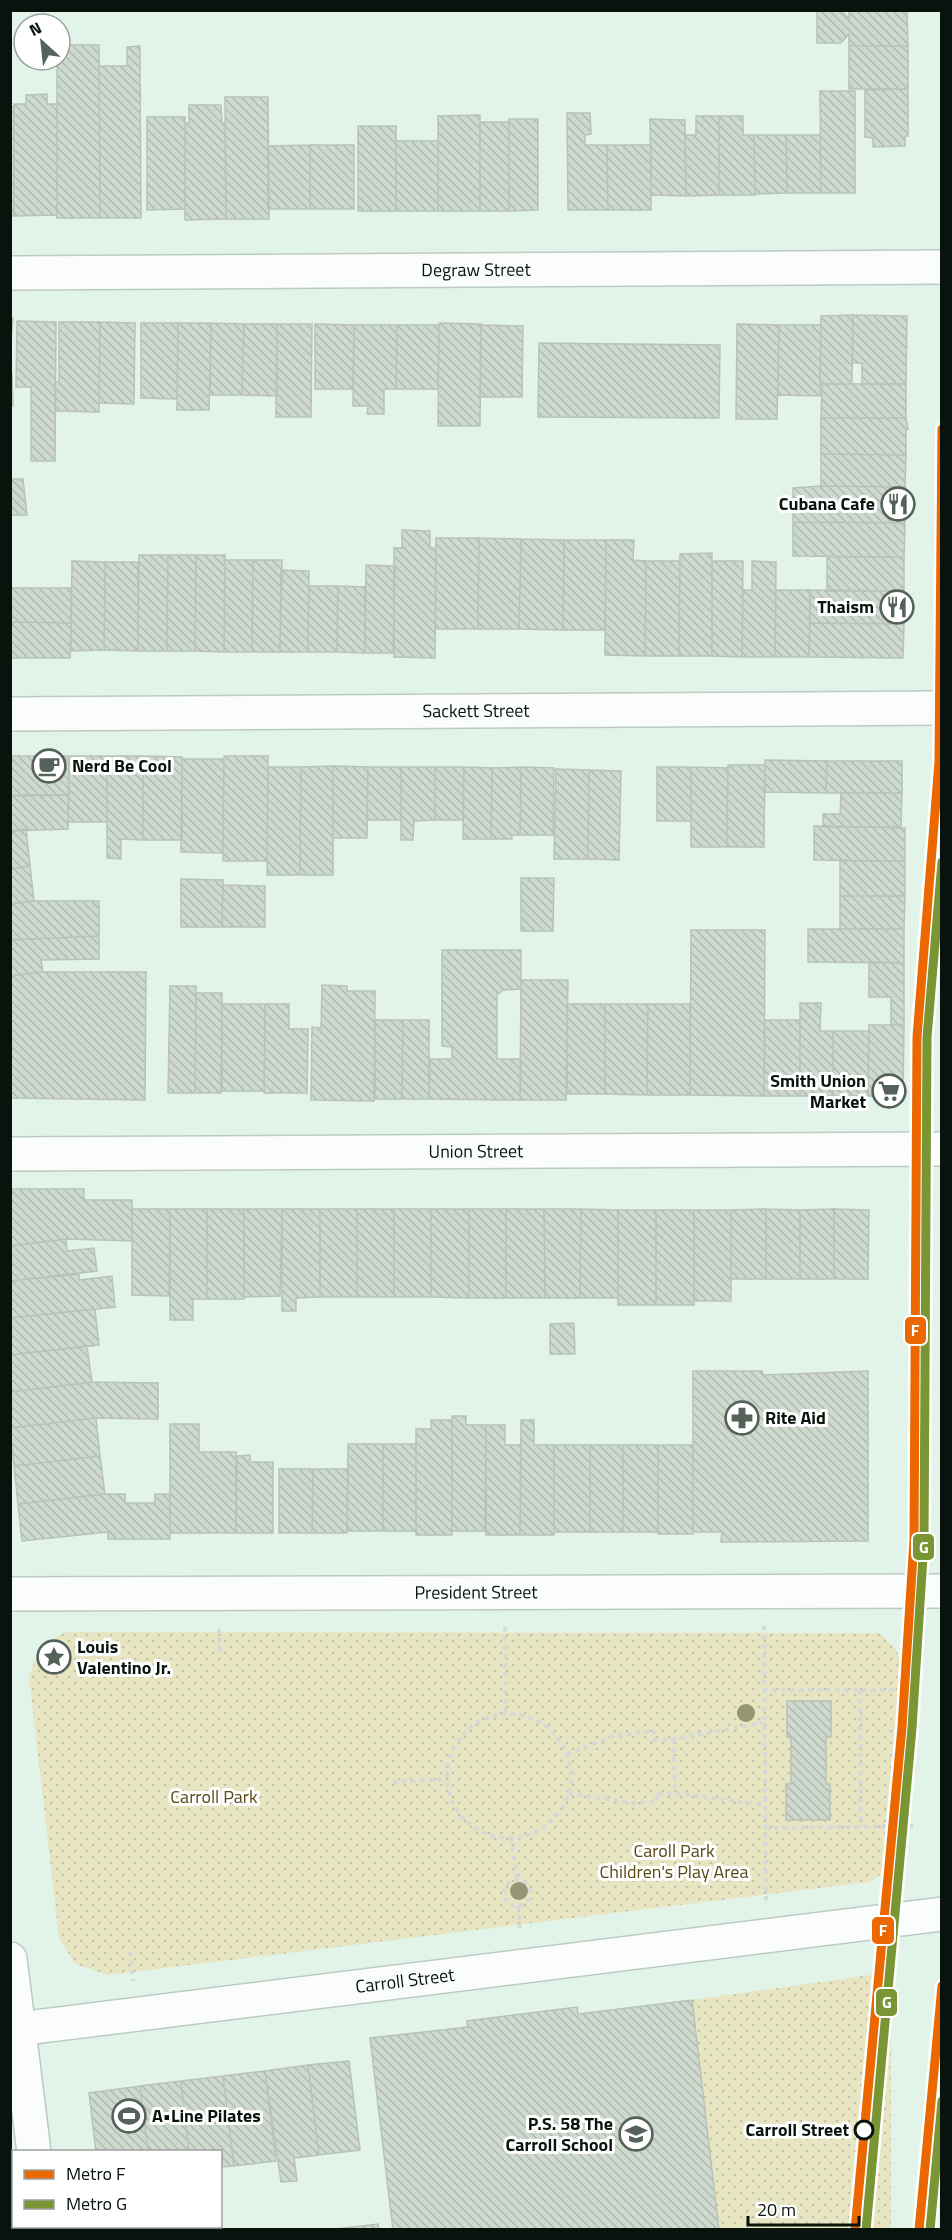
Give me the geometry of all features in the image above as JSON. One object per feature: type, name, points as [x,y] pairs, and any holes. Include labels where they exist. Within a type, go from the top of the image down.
[{"type":"street","name":"Degraw Street","points":[[10,273],[942,267]]},
{"type":"street","name":"Sackett Street","points":[[10,714],[942,708]]},
{"type":"street","name":"Union Street","points":[[10,1154],[942,1149]]},
{"type":"street","name":"President Street","points":[[10,1594],[942,1591]]},
{"type":"street","name":"Carroll Street","points":[[15,2029],[942,1914]]},
{"type":"street","points":[[10,1959],[15,2029],[34,2150]]},
{"type":"path","points":[[764,1622],[766,1905]]},
{"type":"path","points":[[505,1623],[506,1714]]},
{"type":"path","points":[[219,1624],[220,1652]]},
{"type":"path","points":[[763,1690],[916,1690]]},
{"type":"path","points":[[860,1690],[861,1827]]},
{"type":"path","points":[[506,1714],[526,1716],[543,1725],[558,1737],[567,1754],[571,1774],[568,1793],[560,1810],[547,1825],[530,1834],[511,1838],[492,1836],[474,1828],[460,1814],[450,1798],[447,1779],[449,1760],[457,1742],[478,1723],[506,1714]]},
{"type":"path","points":[[567,1754],[630,1732],[654,1731],[654,1740],[673,1740],[763,1723]]},
{"type":"path","points":[[673,1740],[675,1793]]},
{"type":"path","points":[[393,1782],[447,1779]]},
{"type":"path","points":[[568,1793],[633,1803],[657,1802],[656,1794],[675,1793],[764,1805]]},
{"type":"path","points":[[765,1828],[914,1826]]},
{"type":"path","points":[[511,1838],[517,1880]]},
{"type":"path","points":[[517,1880],[528,1885],[530,1892],[528,1900],[518,1906],[509,1903],[504,1891],[508,1883],[517,1880]]},
{"type":"path","points":[[518,1906],[520,1934]]},
{"type":"path","points":[[130,1952],[133,1981]]},
{"type":"green space","name":"Carroll Park","points":[[65,1632],[880,1633],[896,1650],[906,1675],[908,1841],[894,1866],[869,1882],[108,1975],[75,1964],[59,1938],[29,1677],[40,1647]]},
{"type":"green space","points":[[891,1972],[891,2229],[719,2229],[692,2000]]},
{"type":"building","points":[[849,10],[907,10],[908,46],[849,46],[849,34],[841,43],[817,43],[817,11],[841,11],[849,18]]},
{"type":"building","points":[[72,45],[99,45],[100,218],[57,218],[57,72],[72,72]]},
{"type":"building","points":[[140,46],[141,218],[100,218],[99,66],[127,66],[127,47]]},
{"type":"building","points":[[849,46],[908,46],[908,89],[849,89]]},
{"type":"building","points":[[908,89],[908,136],[905,136],[905,146],[873,147],[873,138],[865,137],[865,90]]},
{"type":"building","points":[[820,91],[855,91],[855,193],[821,193]]},
{"type":"building","points":[[47,94],[47,104],[57,104],[57,215],[14,216],[14,104],[26,104],[26,95]]},
{"type":"building","points":[[225,97],[268,97],[269,219],[226,219]]},
{"type":"building","points":[[189,105],[221,105],[222,123],[225,123],[226,219],[185,220],[185,123],[189,123]]},
{"type":"building","points":[[10,107],[14,107],[14,175],[10,175]]},
{"type":"building","points":[[567,113],[590,113],[591,134],[585,135],[585,145],[607,145],[608,210],[568,210]]},
{"type":"building","points":[[480,115],[480,211],[438,211],[438,116]]},
{"type":"building","points":[[696,116],[719,116],[719,195],[686,196],[685,135],[696,135]]},
{"type":"building","points":[[719,116],[743,116],[743,135],[754,135],[755,195],[719,195]]},
{"type":"building","points":[[147,117],[185,117],[185,209],[147,210]]},
{"type":"building","points":[[509,119],[538,119],[538,210],[509,211]]},
{"type":"building","points":[[650,119],[685,120],[686,196],[651,195]]},
{"type":"building","points":[[480,122],[509,122],[509,211],[480,211]]},
{"type":"building","points":[[358,126],[396,126],[396,211],[358,211]]},
{"type":"building","points":[[754,135],[786,135],[787,193],[755,194]]},
{"type":"building","points":[[786,135],[820,135],[821,193],[787,193]]},
{"type":"building","points":[[396,141],[438,141],[438,211],[396,211]]},
{"type":"building","points":[[310,145],[354,145],[354,209],[310,209]]},
{"type":"building","points":[[310,145],[310,209],[268,209],[268,146]]},
{"type":"building","points":[[607,145],[651,145],[651,210],[608,210]]},
{"type":"building","points":[[10,175],[14,175],[14,216],[10,216]]},
{"type":"building","points":[[853,315],[852,384],[820,384],[821,316]]},
{"type":"building","points":[[853,315],[907,316],[906,384],[862,384],[862,363],[852,363]]},
{"type":"building","points":[[10,318],[13,318],[10,351]]},
{"type":"building","points":[[17,321],[56,322],[55,461],[31,461],[31,387],[16,387]]},
{"type":"building","points":[[59,322],[100,322],[99,412],[55,411],[55,382],[59,382]]},
{"type":"building","points":[[100,322],[135,323],[134,404],[99,403]]},
{"type":"building","points":[[141,323],[178,323],[177,399],[141,398]]},
{"type":"building","points":[[178,323],[211,323],[209,410],[177,410]]},
{"type":"building","points":[[211,323],[244,324],[242,395],[210,395]]},
{"type":"building","points":[[439,323],[481,324],[480,426],[438,426]]},
{"type":"building","points":[[244,324],[277,324],[277,396],[242,395]]},
{"type":"building","points":[[277,324],[312,324],[311,417],[276,417]]},
{"type":"building","points":[[315,324],[354,325],[353,389],[315,389]]},
{"type":"building","points":[[737,324],[779,325],[777,419],[736,419]]},
{"type":"building","points":[[354,325],[397,325],[396,389],[384,389],[384,414],[367,414],[368,406],[353,406]]},
{"type":"building","points":[[397,325],[439,325],[438,389],[396,389]]},
{"type":"building","points":[[481,325],[523,326],[522,397],[480,397]]},
{"type":"building","points":[[779,325],[821,325],[820,396],[778,395]]},
{"type":"building","points":[[539,343],[720,345],[719,418],[538,417]]},
{"type":"building","points":[[10,373],[12,373],[13,406],[10,406]]},
{"type":"building","points":[[822,384],[906,384],[906,418],[821,418]]},
{"type":"building","points":[[821,418],[906,418],[908,429],[906,430],[906,455],[821,454]]},
{"type":"building","points":[[821,454],[906,455],[905,487],[821,486]]},
{"type":"building","points":[[10,479],[23,479],[27,515],[10,515]]},
{"type":"building","points":[[905,487],[905,523],[793,522],[793,488]]},
{"type":"building","points":[[793,522],[905,523],[904,557],[793,556]]},
{"type":"building","points":[[402,530],[430,531],[430,548],[436,548],[435,658],[394,657],[394,548],[402,548]]},
{"type":"building","points":[[436,538],[479,538],[478,629],[435,629]]},
{"type":"building","points":[[479,538],[521,539],[519,629],[478,629]]},
{"type":"building","points":[[521,539],[564,540],[563,630],[519,629]]},
{"type":"building","points":[[564,540],[606,540],[605,630],[563,630]]},
{"type":"building","points":[[606,540],[634,540],[633,560],[646,561],[645,656],[605,655]]},
{"type":"building","points":[[712,553],[712,656],[679,656],[680,554]]},
{"type":"building","points":[[139,555],[168,555],[167,651],[138,651]]},
{"type":"building","points":[[168,555],[196,555],[195,651],[167,651]]},
{"type":"building","points":[[196,555],[225,555],[224,652],[195,651]]},
{"type":"building","points":[[827,557],[904,557],[904,591],[827,591]]},
{"type":"building","points":[[225,560],[253,560],[252,652],[224,652]]},
{"type":"building","points":[[253,560],[282,560],[280,652],[252,652]]},
{"type":"building","points":[[72,561],[105,562],[104,650],[71,651]]},
{"type":"building","points":[[646,561],[680,561],[679,656],[645,656]]},
{"type":"building","points":[[712,561],[743,561],[742,657],[712,656]]},
{"type":"building","points":[[752,561],[776,562],[775,657],[742,657],[743,590],[752,590]]},
{"type":"building","points":[[105,562],[138,562],[138,651],[104,650]]},
{"type":"building","points":[[366,565],[395,566],[393,653],[365,653]]},
{"type":"building","points":[[281,570],[309,571],[308,652],[280,652]]},
{"type":"building","points":[[309,586],[338,586],[337,652],[308,652]]},
{"type":"building","points":[[338,586],[365,587],[365,653],[337,652]]},
{"type":"building","points":[[10,588],[71,588],[71,623],[10,622]]},
{"type":"building","points":[[776,590],[810,590],[809,657],[775,657]]},
{"type":"building","points":[[810,590],[904,591],[904,624],[810,623]]},
{"type":"building","points":[[10,622],[71,623],[70,658],[10,658]]},
{"type":"building","points":[[810,623],[904,624],[903,658],[809,657]]},
{"type":"building","points":[[10,756],[69,756],[69,795],[10,796]]},
{"type":"building","points":[[69,756],[107,756],[107,822],[68,822]]},
{"type":"building","points":[[107,756],[143,756],[143,840],[121,839],[121,859],[107,858]]},
{"type":"building","points":[[143,756],[182,757],[182,840],[143,840]]},
{"type":"building","points":[[224,756],[268,756],[267,861],[223,861]]},
{"type":"building","points":[[182,759],[224,759],[223,853],[181,852]]},
{"type":"building","points":[[765,760],[827,761],[826,793],[765,792]]},
{"type":"building","points":[[827,761],[902,761],[902,793],[826,793]]},
{"type":"building","points":[[728,765],[765,765],[764,847],[727,847]]},
{"type":"building","points":[[333,766],[368,767],[367,838],[333,838]]},
{"type":"building","points":[[333,766],[333,875],[300,875],[301,767]]},
{"type":"building","points":[[268,767],[301,767],[300,875],[267,875]]},
{"type":"building","points":[[368,767],[401,767],[401,820],[367,820]]},
{"type":"building","points":[[401,767],[435,767],[435,820],[414,821],[413,840],[401,840]]},
{"type":"building","points":[[435,767],[464,767],[463,820],[435,820]]},
{"type":"building","points":[[464,767],[492,768],[491,839],[463,839]]},
{"type":"building","points":[[521,767],[554,768],[553,835],[520,835]]},
{"type":"building","points":[[521,767],[520,835],[512,835],[512,839],[491,839],[492,768]]},
{"type":"building","points":[[657,767],[691,767],[691,821],[657,821]]},
{"type":"building","points":[[691,767],[728,768],[727,847],[691,847]]},
{"type":"building","points":[[556,769],[589,770],[588,859],[554,859]]},
{"type":"building","points":[[589,770],[621,771],[619,860],[588,859]]},
{"type":"building","points":[[841,793],[902,793],[901,827],[823,827],[823,814],[840,814]]},
{"type":"building","points":[[69,795],[68,829],[10,831],[10,796]]},
{"type":"building","points":[[814,826],[905,828],[905,861],[814,860]]},
{"type":"building","points":[[26,829],[30,866],[10,869],[10,831]]},
{"type":"building","points":[[840,861],[905,861],[905,896],[840,896]]},
{"type":"building","points":[[30,866],[34,901],[10,904],[10,869]]},
{"type":"building","points":[[521,878],[554,878],[553,931],[521,931]]},
{"type":"building","points":[[181,879],[223,880],[222,927],[181,927]]},
{"type":"building","points":[[223,885],[265,886],[265,927],[222,927]]},
{"type":"building","points":[[840,896],[905,896],[904,929],[840,929]]},
{"type":"building","points":[[34,901],[99,901],[99,936],[10,940],[10,904]]},
{"type":"building","points":[[808,929],[904,929],[904,963],[808,962]]},
{"type":"building","points":[[691,930],[765,930],[764,1096],[690,1095]]},
{"type":"building","points":[[99,936],[99,959],[41,960],[43,972],[10,976],[10,940]]},
{"type":"building","points":[[442,950],[521,950],[521,989],[503,990],[497,995],[497,1059],[521,1059],[520,1100],[429,1099],[430,1059],[452,1059],[452,1047],[442,1046]]},
{"type":"building","points":[[869,962],[904,963],[904,1025],[891,1025],[891,997],[869,997]]},
{"type":"building","points":[[43,972],[146,972],[145,1100],[10,1098],[10,976]]},
{"type":"building","points":[[521,980],[568,980],[566,1100],[520,1100]]},
{"type":"building","points":[[322,985],[347,986],[347,991],[375,991],[374,1101],[311,1100],[312,1027],[321,1028]]},
{"type":"building","points":[[170,986],[196,986],[195,1093],[168,1093]]},
{"type":"building","points":[[196,993],[222,993],[221,1093],[195,1093]]},
{"type":"building","points":[[800,1003],[821,1003],[820,1031],[833,1031],[833,1096],[800,1096]]},
{"type":"building","points":[[222,1004],[265,1004],[264,1091],[222,1091]]},
{"type":"building","points":[[265,1004],[289,1004],[289,1029],[308,1029],[307,1093],[264,1093]]},
{"type":"building","points":[[567,1004],[605,1004],[605,1094],[567,1094]]},
{"type":"building","points":[[605,1004],[648,1004],[647,1095],[605,1094]]},
{"type":"building","points":[[648,1004],[690,1004],[690,1095],[647,1095]]},
{"type":"building","points":[[375,1020],[403,1020],[402,1099],[375,1099]]},
{"type":"building","points":[[403,1020],[429,1020],[429,1099],[402,1099]]},
{"type":"building","points":[[765,1020],[800,1020],[800,1096],[764,1096]]},
{"type":"building","points":[[869,1025],[904,1025],[903,1097],[868,1096]]},
{"type":"building","points":[[833,1031],[869,1031],[868,1096],[833,1096]]},
{"type":"building","points":[[10,1189],[84,1189],[84,1200],[132,1200],[132,1241],[66,1239],[10,1246]]},
{"type":"building","points":[[132,1209],[170,1209],[169,1296],[132,1295]]},
{"type":"building","points":[[170,1209],[207,1209],[207,1299],[193,1299],[193,1320],[170,1320]]},
{"type":"building","points":[[207,1209],[244,1209],[244,1299],[207,1299]]},
{"type":"building","points":[[244,1209],[282,1209],[280,1296],[244,1297]]},
{"type":"building","points":[[282,1209],[320,1209],[320,1297],[296,1298],[296,1311],[282,1311]]},
{"type":"building","points":[[320,1209],[357,1209],[357,1297],[320,1297]]},
{"type":"building","points":[[357,1209],[394,1209],[394,1297],[357,1297]]},
{"type":"building","points":[[394,1209],[431,1209],[431,1297],[394,1297]]},
{"type":"building","points":[[431,1209],[469,1209],[469,1298],[431,1297]]},
{"type":"building","points":[[469,1209],[506,1209],[506,1298],[469,1298]]},
{"type":"building","points":[[506,1209],[544,1209],[545,1298],[506,1298]]},
{"type":"building","points":[[544,1209],[581,1209],[580,1298],[545,1298]]},
{"type":"building","points":[[581,1209],[618,1210],[618,1298],[580,1298]]},
{"type":"building","points":[[766,1209],[766,1279],[731,1279],[731,1210]]},
{"type":"building","points":[[766,1209],[800,1210],[800,1279],[766,1279]]},
{"type":"building","points":[[834,1209],[834,1279],[800,1279],[800,1210]]},
{"type":"building","points":[[834,1209],[869,1210],[868,1279],[834,1279]]},
{"type":"building","points":[[618,1210],[656,1210],[656,1305],[618,1305]]},
{"type":"building","points":[[656,1210],[694,1210],[694,1305],[656,1305]]},
{"type":"building","points":[[694,1210],[731,1210],[731,1301],[694,1301]]},
{"type":"building","points":[[66,1239],[67,1251],[94,1248],[97,1271],[10,1281],[10,1246]]},
{"type":"building","points":[[79,1274],[79,1280],[112,1276],[115,1307],[10,1318],[10,1281]]},
{"type":"building","points":[[95,1309],[99,1345],[10,1355],[10,1318]]},
{"type":"building","points":[[574,1323],[575,1354],[550,1354],[550,1324]]},
{"type":"building","points":[[87,1346],[92,1382],[10,1392],[10,1355]]},
{"type":"building","points":[[693,1371],[762,1371],[763,1375],[868,1371],[868,1541],[721,1542],[722,1532],[693,1532]]},
{"type":"building","points":[[92,1382],[158,1383],[158,1419],[96,1418],[10,1428],[10,1392]]},
{"type":"building","points":[[452,1416],[466,1416],[466,1425],[486,1425],[485,1531],[452,1531]]},
{"type":"building","points":[[96,1418],[100,1456],[14,1466],[10,1428]]},
{"type":"building","points":[[431,1420],[452,1420],[452,1535],[416,1535],[416,1429],[431,1429]]},
{"type":"building","points":[[521,1420],[534,1420],[534,1445],[554,1445],[554,1535],[520,1535]]},
{"type":"building","points":[[170,1424],[199,1424],[199,1452],[236,1452],[236,1533],[170,1533]]},
{"type":"building","points":[[486,1425],[505,1425],[505,1445],[521,1445],[520,1535],[486,1535]]},
{"type":"building","points":[[348,1444],[383,1444],[383,1531],[347,1531]]},
{"type":"building","points":[[383,1444],[416,1444],[416,1531],[383,1531]]},
{"type":"building","points":[[554,1445],[590,1445],[590,1532],[554,1532]]},
{"type":"building","points":[[590,1445],[623,1445],[623,1532],[590,1532]]},
{"type":"building","points":[[623,1445],[658,1445],[658,1532],[623,1532]]},
{"type":"building","points":[[658,1445],[693,1445],[693,1534],[658,1534]]},
{"type":"building","points":[[250,1455],[250,1462],[273,1462],[273,1533],[236,1533],[237,1456]]},
{"type":"building","points":[[100,1456],[105,1494],[18,1504],[14,1466]]},
{"type":"building","points":[[279,1469],[313,1469],[312,1533],[279,1533]]},
{"type":"building","points":[[313,1469],[348,1469],[347,1533],[312,1533]]},
{"type":"building","points":[[105,1494],[125,1494],[125,1503],[155,1503],[155,1494],[170,1494],[170,1539],[108,1539],[108,1532],[22,1541],[18,1504]]},
{"type":"building","points":[[787,1701],[831,1701],[831,1737],[826,1737],[826,1784],[830,1784],[830,1820],[786,1820],[786,1784],[791,1784],[791,1736],[787,1737]]},
{"type":"building","name":"P.S. 58 The Carroll School","points":[[692,2000],[719,2230],[393,2230],[370,2038],[468,2027],[467,2021],[577,2007],[578,2014]]},
{"type":"building","points":[[349,2061],[360,2150],[319,2155],[308,2065]]},
{"type":"building","points":[[308,2065],[319,2155],[294,2158],[297,2181],[281,2182],[265,2071]]},
{"type":"building","points":[[265,2071],[276,2161],[234,2166],[223,2076]]},
{"type":"building","points":[[223,2076],[234,2166],[222,2167],[222,2150],[189,2150],[181,2081]]},
{"type":"building","points":[[181,2081],[189,2150],[148,2150],[140,2086]]},
{"type":"building","points":[[140,2086],[148,2150],[96,2150],[89,2093]]},
{"type":"building","points":[[378,2224],[379,2230],[336,2230],[336,2229]]},
{"type":"building","points":[[112,2228],[200,2228],[201,2230],[106,2230]]},
{"type":"metro line","name":"F","points":[[855,2230],[902,1727],[914,1540],[917,1037],[939,762],[942,429]]},
{"type":"metro line","name":"G","points":[[866,2230],[912,1728],[924,1541],[927,1037],[942,862]]},
{"type":"metro line","name":"F","points":[[919,2230],[942,1986]]},
{"type":"metro line","name":"G","points":[[930,2230],[942,2101]]},
{"type":"place","name":"Cubana Cafe","points":[[898,504]]},
{"type":"place","name":"Thaism","points":[[897,607]]},
{"type":"place","name":"Nerd Be Cool","points":[[49,766]]},
{"type":"place","name":"Smith Union Market","points":[[889,1091]]},
{"type":"place","name":"Rite Aid","points":[[742,1418]]},
{"type":"place","name":"Louis Valentino Jr.","points":[[54,1657]]},
{"type":"place","name":"A•Line Pilates","points":[[129,2116]]},
{"type":"place","name":"Carroll Street","points":[[864,2130]]},
{"type":"place","name":"P.S. 58 The Carroll School","points":[[636,2134]]},
{"type":"park label","name":"Caroll Park Children's Play Area","points":[[674,1861]]}]
